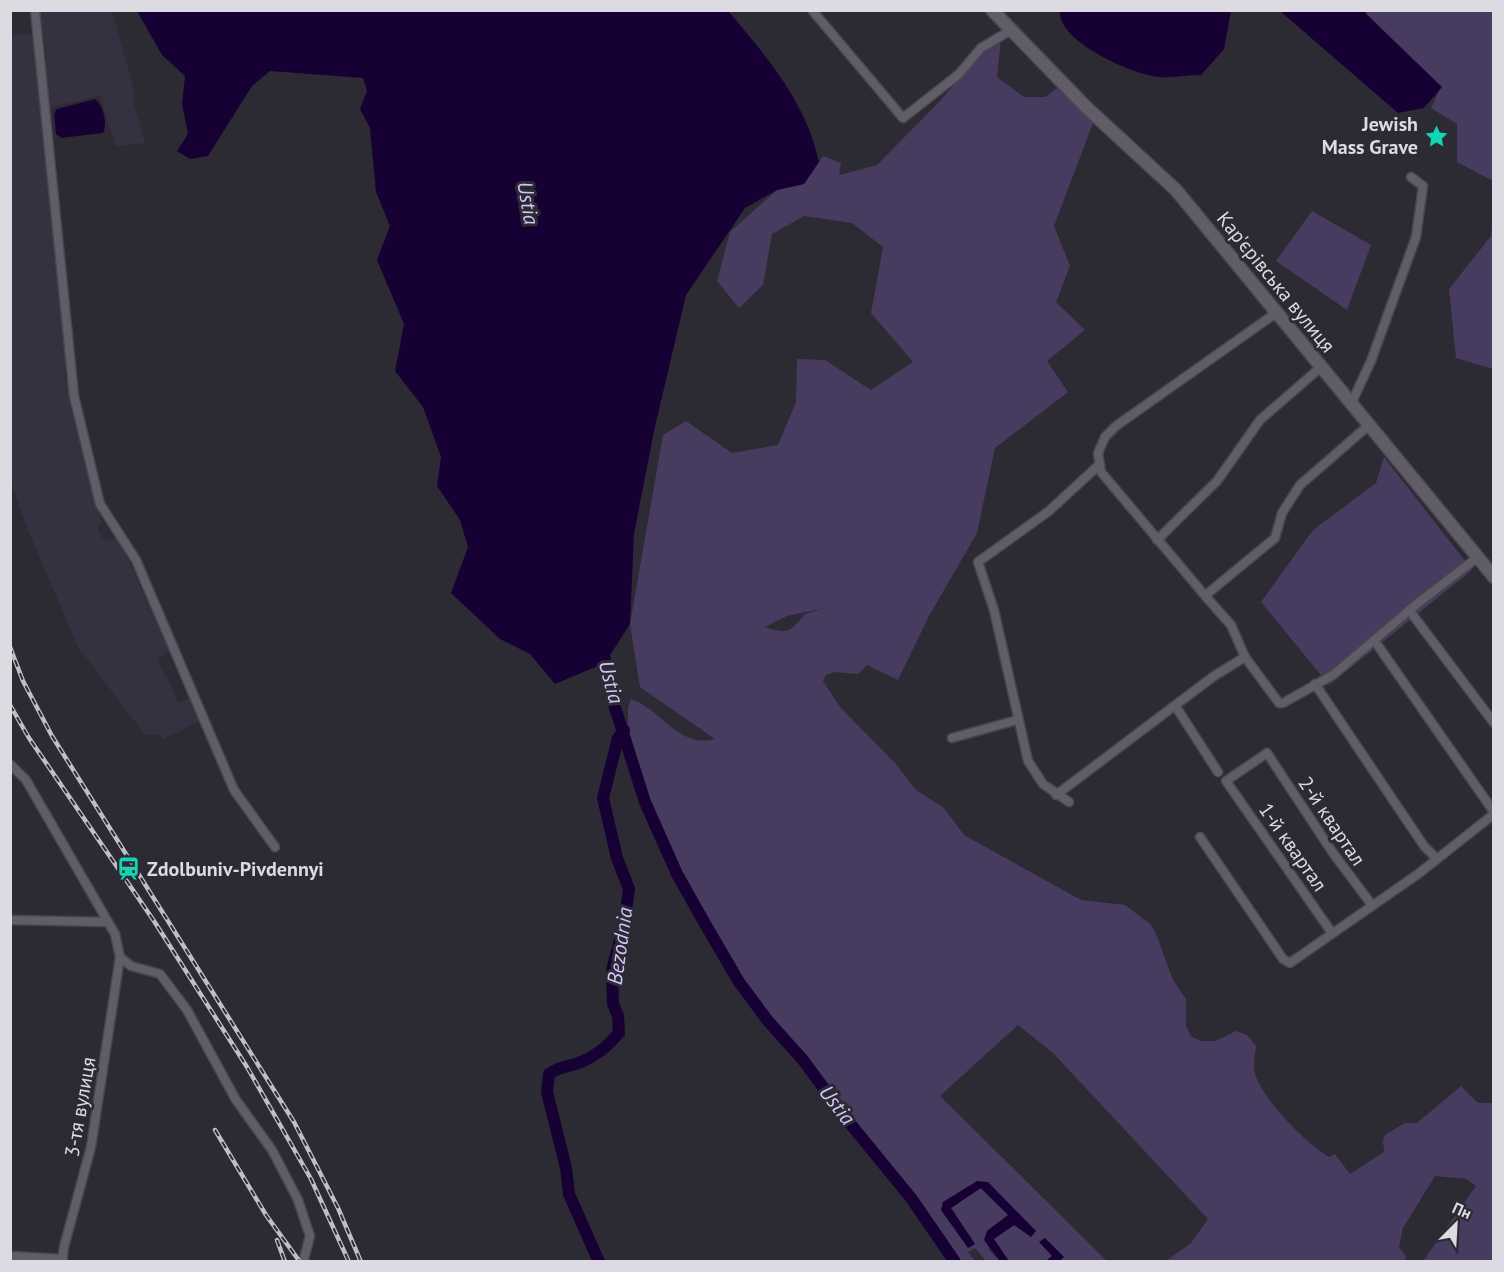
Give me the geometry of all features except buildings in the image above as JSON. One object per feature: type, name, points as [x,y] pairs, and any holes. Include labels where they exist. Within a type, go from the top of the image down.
[{"type":"street","points":[[35,10],[74,396],[100,504],[136,560],[234,790],[275,848]]},
{"type":"street","points":[[812,10],[903,118],[959,74],[981,48],[1011,30]]},
{"type":"street","name":"Кар'єрівська вулиця","points":[[992,10],[1086,107],[1176,190],[1494,577]]},
{"type":"street","points":[[1351,404],[1371,361],[1416,237],[1423,186],[1411,177]]},
{"type":"street","points":[[1276,313],[1116,426],[1105,437],[1098,453],[1101,472],[1231,625],[1245,657],[1279,704],[1333,675],[1409,610],[1478,557]]},
{"type":"street","points":[[1157,540],[1217,481],[1260,420],[1321,367]]},
{"type":"street","points":[[1207,598],[1211,588],[1275,537],[1282,513],[1300,485],[1369,425]]},
{"type":"street","points":[[1069,802],[1043,784],[1028,761],[994,610],[978,562],[1049,511],[1100,464]]},
{"type":"street","points":[[1409,610],[1494,723]]},
{"type":"street","points":[[1200,837],[1286,961],[1290,963],[1437,859],[1494,813],[1374,640]]},
{"type":"street","points":[[1056,795],[1176,707],[1214,676],[1245,657]]},
{"type":"street","points":[[1315,684],[1424,846],[1437,859]]},
{"type":"street","points":[[1176,707],[1218,772]]},
{"type":"street","points":[[952,738],[1017,720]]},
{"type":"street","name":"1-й квартал","points":[[1267,753],[1226,781],[1332,933]]},
{"type":"street","name":"2-й квартал","points":[[1267,753],[1333,853],[1372,905]]},
{"type":"street","points":[[10,764],[26,780],[108,922],[120,949],[120,957],[131,966],[160,974],[187,1010],[236,1100],[272,1150],[298,1200],[310,1236],[305,1262]]},
{"type":"street","points":[[10,920],[108,922]]},
{"type":"street","name":"3-тя вулиця","points":[[62,1260],[91,1146],[120,957]]},
{"type":"street","points":[[10,1256],[62,1260]]},
{"type":"shaded area","points":[[1366,10],[1493,11],[1493,181],[1457,162],[1457,124],[1431,108],[1441,87],[1366,13]]},
{"type":"shaded area","points":[[40,11],[112,11],[135,93],[134,104],[145,143],[116,146],[100,96],[44,109],[40,61],[47,59]]},
{"type":"shaded area","points":[[10,34],[32,35],[35,39],[66,354],[65,380],[71,380],[72,400],[101,521],[98,529],[102,538],[110,540],[118,537],[169,651],[158,658],[164,676],[168,678],[178,703],[191,698],[201,720],[163,740],[161,735],[145,735],[78,647],[27,528],[11,481]]},
{"type":"shaded area","points":[[1001,38],[997,77],[1024,97],[1045,97],[1057,88],[1093,123],[1054,226],[1070,266],[1056,302],[1085,330],[1047,361],[1068,392],[995,448],[977,533],[929,616],[898,680],[867,665],[858,674],[835,672],[826,675],[823,681],[840,707],[895,763],[916,790],[944,808],[964,835],[1081,900],[1125,905],[1149,923],[1155,931],[1173,980],[1186,999],[1186,1026],[1191,1036],[1200,1041],[1216,1041],[1236,1031],[1247,1035],[1256,1046],[1255,1074],[1267,1096],[1297,1131],[1329,1157],[1335,1154],[1350,1174],[1384,1152],[1383,1140],[1386,1134],[1405,1123],[1417,1123],[1461,1086],[1478,1103],[1493,1103],[1493,1261],[1423,1261],[1476,1186],[1466,1179],[1435,1176],[1403,1228],[1399,1247],[1407,1257],[1404,1261],[1166,1261],[1191,1243],[1208,1219],[1053,1053],[1018,1025],[940,1096],[1107,1261],[1059,1261],[1064,1257],[1052,1256],[1046,1261],[1009,1261],[993,1239],[1015,1225],[1031,1237],[988,1182],[943,1202],[968,1248],[975,1244],[951,1208],[980,1188],[1009,1215],[987,1231],[989,1250],[1000,1261],[986,1261],[975,1248],[968,1252],[975,1261],[958,1261],[913,1196],[896,1179],[804,1058],[769,1020],[741,979],[680,869],[650,800],[628,729],[628,707],[631,699],[642,704],[691,738],[702,741],[715,739],[640,687],[630,624],[663,435],[686,421],[732,453],[778,445],[796,402],[797,359],[825,360],[871,390],[913,362],[871,313],[883,247],[852,223],[804,216],[772,234],[763,285],[739,308],[717,281],[730,232],[777,190],[804,184],[823,156],[841,163],[839,175],[877,165],[940,101],[985,48]],"holes":[[[825,608],[805,614],[789,630],[780,631],[765,627],[787,616]]]},
{"type":"shaded area","points":[[1493,210],[1493,369],[1456,358],[1449,289],[1491,236]]},
{"type":"shaded area","points":[[1312,211],[1371,245],[1347,310],[1276,261]]},
{"type":"shaded area","points":[[1384,457],[1472,570],[1329,685],[1261,602],[1313,530],[1376,483]]},
{"type":"water","points":[[1060,10],[1231,11],[1224,49],[1201,75],[1159,77],[1115,63],[1083,45],[1062,22]]},
{"type":"water","points":[[137,11],[728,11],[771,63],[805,120],[819,162],[804,184],[777,190],[745,208],[686,295],[654,431],[634,534],[630,624],[605,663],[555,684],[530,654],[500,639],[451,593],[468,547],[460,520],[437,486],[441,457],[423,407],[395,371],[404,324],[377,260],[390,226],[376,192],[370,128],[360,109],[367,91],[363,78],[270,71],[252,86],[208,156],[190,159],[177,151],[188,134],[182,104],[185,76],[162,55]]},
{"type":"water","points":[[1280,11],[1366,11],[1366,14],[1442,87],[1424,108],[1398,113]]},
{"type":"water","points":[[95,99],[104,114],[103,133],[61,138],[56,134],[54,114],[57,109]]},
{"type":"water","points":[[977,1181],[988,1182],[1036,1231],[1031,1237],[1014,1225],[994,1239],[1009,1261],[1000,1261],[984,1240],[987,1231],[1008,1215],[981,1188],[951,1208],[975,1244],[968,1248],[941,1210],[943,1202]]},
{"type":"water","points":[[1045,1238],[1064,1257],[1059,1261],[1046,1261],[1052,1256],[1039,1242]]},
{"type":"waterway","name":"Ustia","points":[[603,649],[611,695],[645,802],[677,874],[704,922],[739,982],[911,1198],[955,1262]]},
{"type":"waterway","name":"Bezodnia","points":[[599,1262],[569,1194],[566,1168],[547,1092],[549,1074],[592,1057],[619,1033],[618,1016],[613,1004],[612,970],[624,925],[629,889],[617,858],[603,798],[618,738],[624,730]]},
{"type":"railway","points":[[10,647],[23,681],[52,736],[294,1122],[338,1208],[361,1262]]},
{"type":"railway","points":[[10,705],[29,738],[154,921],[247,1067],[311,1179],[349,1262]]},
{"type":"railway","points":[[215,1130],[266,1215],[300,1262]]},
{"type":"railway","points":[[277,1240],[285,1262]]},
{"type":"place","name":"Jewish Mass Grave","points":[[1436,136]]},
{"type":"place","name":"Zdolbuniv-Pivdennyi","points":[[129,869]]}]
